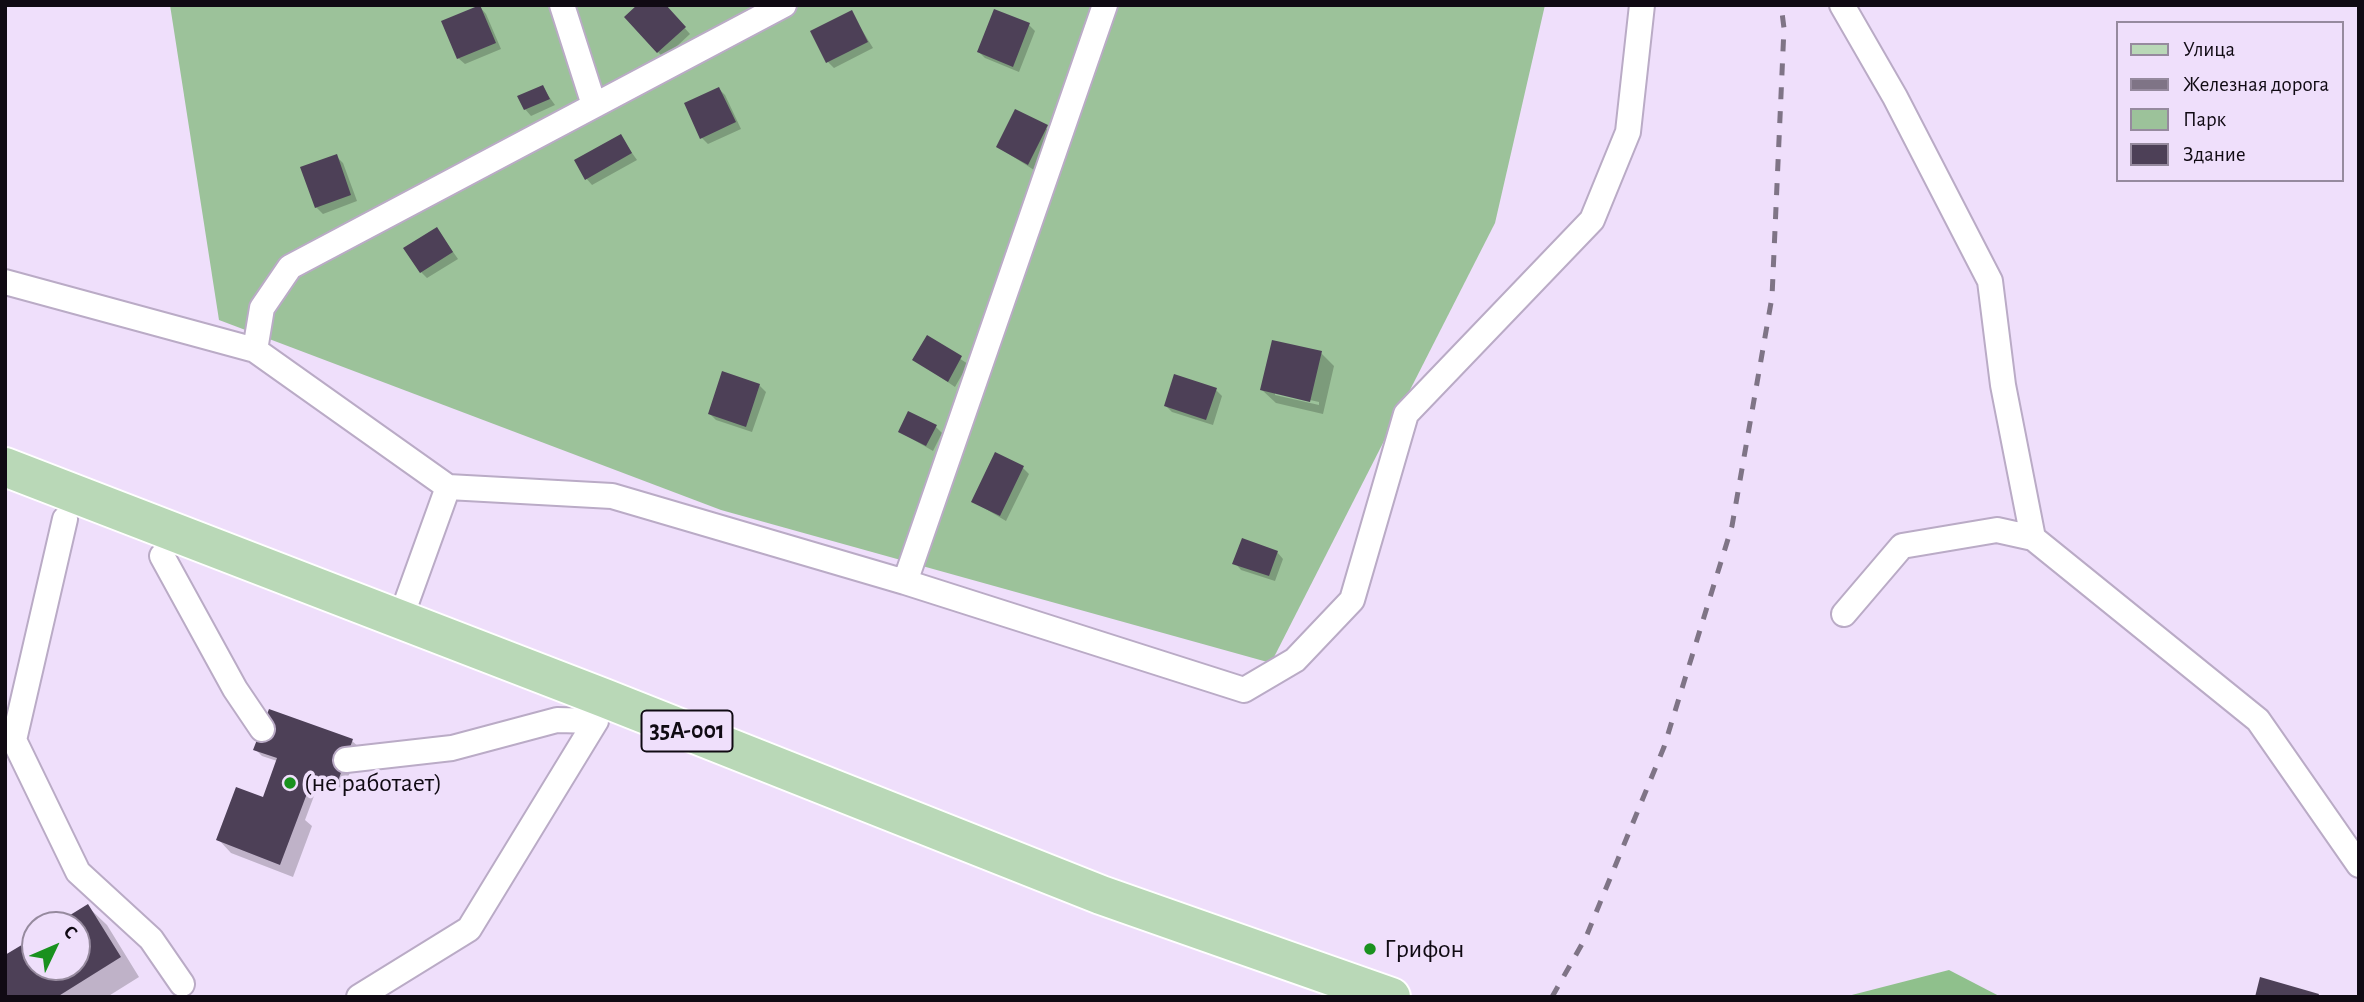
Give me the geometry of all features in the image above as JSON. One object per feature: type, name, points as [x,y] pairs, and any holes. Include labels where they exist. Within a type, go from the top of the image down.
[{"type":"main road","name":"35А-001","points":[[5,467],[396,632],[596,721],[1092,918],[1319,997]]},
{"type":"main road","name":"35А-001","points":[[5,494],[162,556],[396,632],[1101,895],[1381,993]]},
{"type":"lane","points":[[562,5],[594,105]]},
{"type":"lane","points":[[255,350],[262,308],[290,267],[784,5]]},
{"type":"lane","points":[[905,582],[1105,5]]},
{"type":"lane","points":[[5,282],[255,350],[448,487],[612,496],[905,582],[1244,690],[1295,660],[1352,600],[1406,414],[1592,220],[1628,132],[1642,5]]},
{"type":"lane","points":[[1842,5],[1895,97],[1990,281],[2003,385],[2033,538]]},
{"type":"lane","points":[[396,632],[448,487]]},
{"type":"lane","points":[[65,519],[14,740],[78,872],[151,939],[182,984]]},
{"type":"lane","points":[[1844,614],[1902,546],[1997,530],[2033,538],[2258,720],[2359,865]]},
{"type":"lane","points":[[162,556],[235,689],[262,729]]},
{"type":"lane","points":[[346,760],[452,748],[557,720],[596,721],[469,929],[359,997]]},
{"type":"green space","points":[[170,5],[1545,5],[1495,223],[1271,663],[721,510],[219,320]]},
{"type":"green space","points":[[1949,970],[2001,997],[1844,997]]},
{"type":"building","points":[[480,5],[496,43],[457,59],[441,21]]},
{"type":"building","points":[[637,5],[666,5],[686,27],[657,53],[624,17]]},
{"type":"building","points":[[994,9],[1030,23],[1013,67],[977,52]]},
{"type":"building","points":[[852,10],[868,42],[826,63],[810,31]]},
{"type":"building","points":[[543,85],[550,99],[524,110],[517,96]]},
{"type":"building","points":[[719,87],[736,122],[700,139],[684,103]]},
{"type":"building","points":[[1015,109],[1048,125],[1028,165],[996,147]]},
{"type":"building","points":[[621,134],[632,153],[585,180],[574,160]]},
{"type":"building","points":[[337,154],[351,195],[315,208],[300,167]]},
{"type":"building","points":[[437,227],[453,252],[420,273],[403,248]]},
{"type":"building","points":[[927,335],[962,356],[948,382],[912,360]]},
{"type":"building","points":[[1272,340],[1322,351],[1310,402],[1260,390]]},
{"type":"building","points":[[722,371],[760,384],[746,427],[708,414]]},
{"type":"building","points":[[1174,374],[1217,388],[1206,420],[1164,406]]},
{"type":"building","points":[[908,411],[937,425],[926,446],[898,432]]},
{"type":"building","points":[[995,452],[1024,466],[1000,516],[971,502]]},
{"type":"building","points":[[1242,538],[1278,551],[1269,576],[1232,564]]},
{"type":"building","points":[[269,709],[353,739],[337,784],[314,775],[280,865],[216,840],[236,787],[263,797],[277,758],[253,750]]},
{"type":"building","points":[[88,904],[121,957],[91,976],[91,911],[77,911]]},
{"type":"building","points":[[21,945],[21,981],[83,981],[57,997],[5,997],[5,955]]},
{"type":"building","points":[[2260,977],[2319,994],[2318,997],[2255,997]]},
{"type":"railway","points":[[1552,997],[1586,937],[1664,747],[1732,526],[1772,297],[1784,28],[1781,5]]},
{"type":"place","name":"(не работает)","points":[[290,783]]},
{"type":"place","name":"Грифон","points":[[1370,949]]}]
